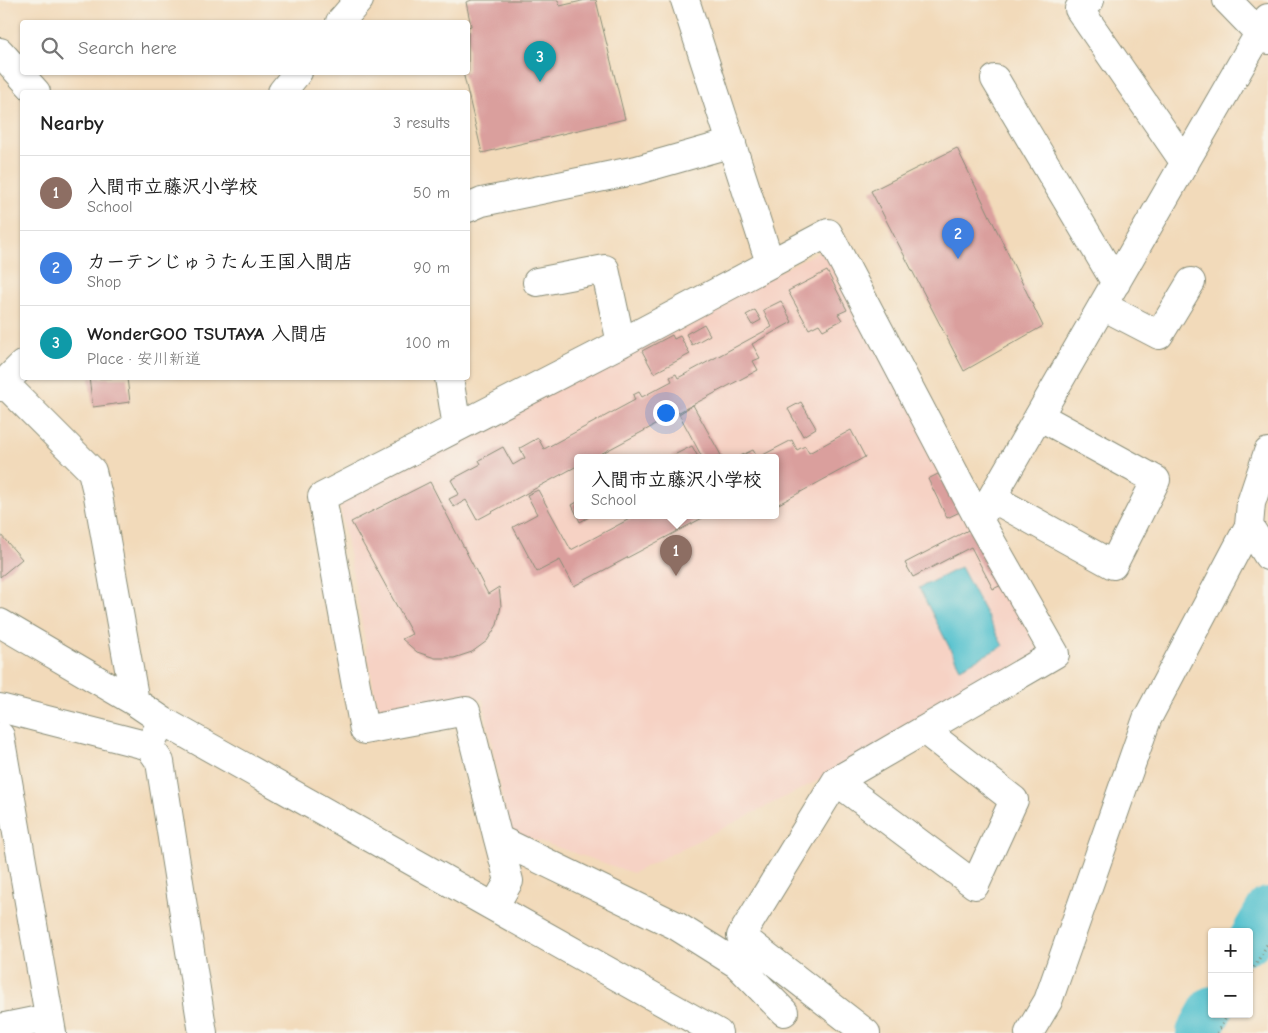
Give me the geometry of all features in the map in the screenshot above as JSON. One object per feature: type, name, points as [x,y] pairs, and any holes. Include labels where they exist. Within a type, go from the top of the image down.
[{"type":"street","points":[[342,20],[359,0]]},
{"type":"street","points":[[685,0],[770,264]]},
{"type":"street","points":[[1090,0],[1078,9],[1185,164]]},
{"type":"street","points":[[986,509],[1185,164],[1265,31],[1227,0]]},
{"type":"street","points":[[0,52],[20,74]]},
{"type":"street","points":[[21,75],[34,90]]},
{"type":"street","points":[[284,90],[296,75]]},
{"type":"street","points":[[995,79],[1116,283]]},
{"type":"street","points":[[470,207],[482,202],[637,170],[732,143]]},
{"type":"street","points":[[494,907],[509,881],[466,711],[364,730],[322,497],[621,343],[828,233],[986,509],[1055,654],[836,781],[741,936],[866,1033]]},
{"type":"street","points":[[537,282],[605,270],[621,343]]},
{"type":"street","points":[[1103,306],[1159,336],[1190,282]]},
{"type":"street","points":[[9,378],[92,471],[134,702]]},
{"type":"street","points":[[449,380],[457,428]]},
{"type":"street","points":[[986,509],[1113,565],[1156,480],[1039,416]]},
{"type":"street","points":[[1029,1033],[1048,1001],[1147,720],[1249,526],[1251,503],[1263,474],[1268,452]]},
{"type":"street","points":[[1249,526],[1268,556]]},
{"type":"street","points":[[0,623],[163,721],[494,907],[680,1024],[718,1033]]},
{"type":"street","points":[[0,708],[149,746],[160,762],[203,1033]]},
{"type":"street","points":[[149,746],[163,721]]},
{"type":"street","points":[[836,781],[975,885],[1014,800],[924,730]]},
{"type":"street","points":[[0,736],[51,1025],[0,1028]]},
{"type":"street","points":[[498,839],[675,924],[737,964],[784,1012]]},
{"type":"path","points":[[1251,973],[1268,943]]},
{"type":"path","points":[[1217,1033],[1226,1018]]},
{"type":"shaded area","points":[[827,247],[1039,652],[827,776],[633,873],[509,831],[483,699],[379,716],[339,500]]},
{"type":"water","points":[[961,567],[1003,646],[960,668],[919,588]]},
{"type":"building","points":[[472,0],[558,0],[560,6],[586,0],[596,0],[625,119],[482,153],[470,102],[470,90],[467,90],[464,75],[470,75],[471,26],[466,2]]},
{"type":"building","points":[[957,148],[1043,326],[964,371],[871,191]]},
{"type":"building","points":[[827,271],[847,310],[838,314],[842,320],[823,330],[819,324],[809,329],[788,291]]},
{"type":"building","points":[[781,301],[792,322],[752,344],[760,358],[753,361],[758,370],[601,454],[574,454],[574,468],[477,520],[466,500],[454,507],[449,499],[459,494],[451,480],[481,464],[479,460],[503,447],[513,465],[525,458],[520,448],[538,438],[544,449],[635,400],[633,395],[639,392],[642,397],[672,381],[670,377],[676,374],[678,378],[772,327],[763,310]]},
{"type":"building","points":[[755,310],[761,320],[752,325],[746,315]]},
{"type":"building","points":[[704,324],[710,335],[692,345],[686,334]]},
{"type":"building","points":[[672,335],[674,339],[680,336],[690,354],[654,373],[642,351]]},
{"type":"building","points":[[89,380],[127,380],[130,402],[93,407]]},
{"type":"building","points":[[801,402],[816,428],[803,436],[788,409]]},
{"type":"building","points":[[693,405],[720,454],[700,454],[679,414]]},
{"type":"building","points":[[851,430],[865,457],[779,504],[779,454],[765,454],[792,440],[797,450],[805,446],[809,453]]},
{"type":"building","points":[[692,446],[696,454],[676,454]]},
{"type":"building","points":[[753,450],[755,454],[744,454]]},
{"type":"building","points":[[938,474],[943,483],[947,481],[962,511],[947,518],[928,479]]},
{"type":"building","points":[[430,482],[488,594],[499,587],[501,606],[497,625],[487,641],[472,652],[454,658],[435,658],[417,652],[402,639],[412,634],[351,522]]},
{"type":"building","points":[[538,490],[571,550],[629,519],[700,519],[574,586],[560,560],[537,572],[513,527],[537,514],[527,495]]},
{"type":"building","points":[[978,525],[1008,582],[993,589],[971,547],[913,577],[905,563]]},
{"type":"building","points":[[0,534],[22,559],[0,577]]},
{"type":"waterway","points":[[1253,935],[1268,909]]},
{"type":"waterway","points":[[1198,1033],[1208,1015]]},
{"type":"place","name":"WonderGOO TSUTAYA 入間店","points":[[540,82]]},
{"type":"place","name":"カーテンじゅうたん王国入間店","points":[[958,259]]},
{"type":"place","name":"入間市立藤沢小学校","points":[[676,576]]}]
